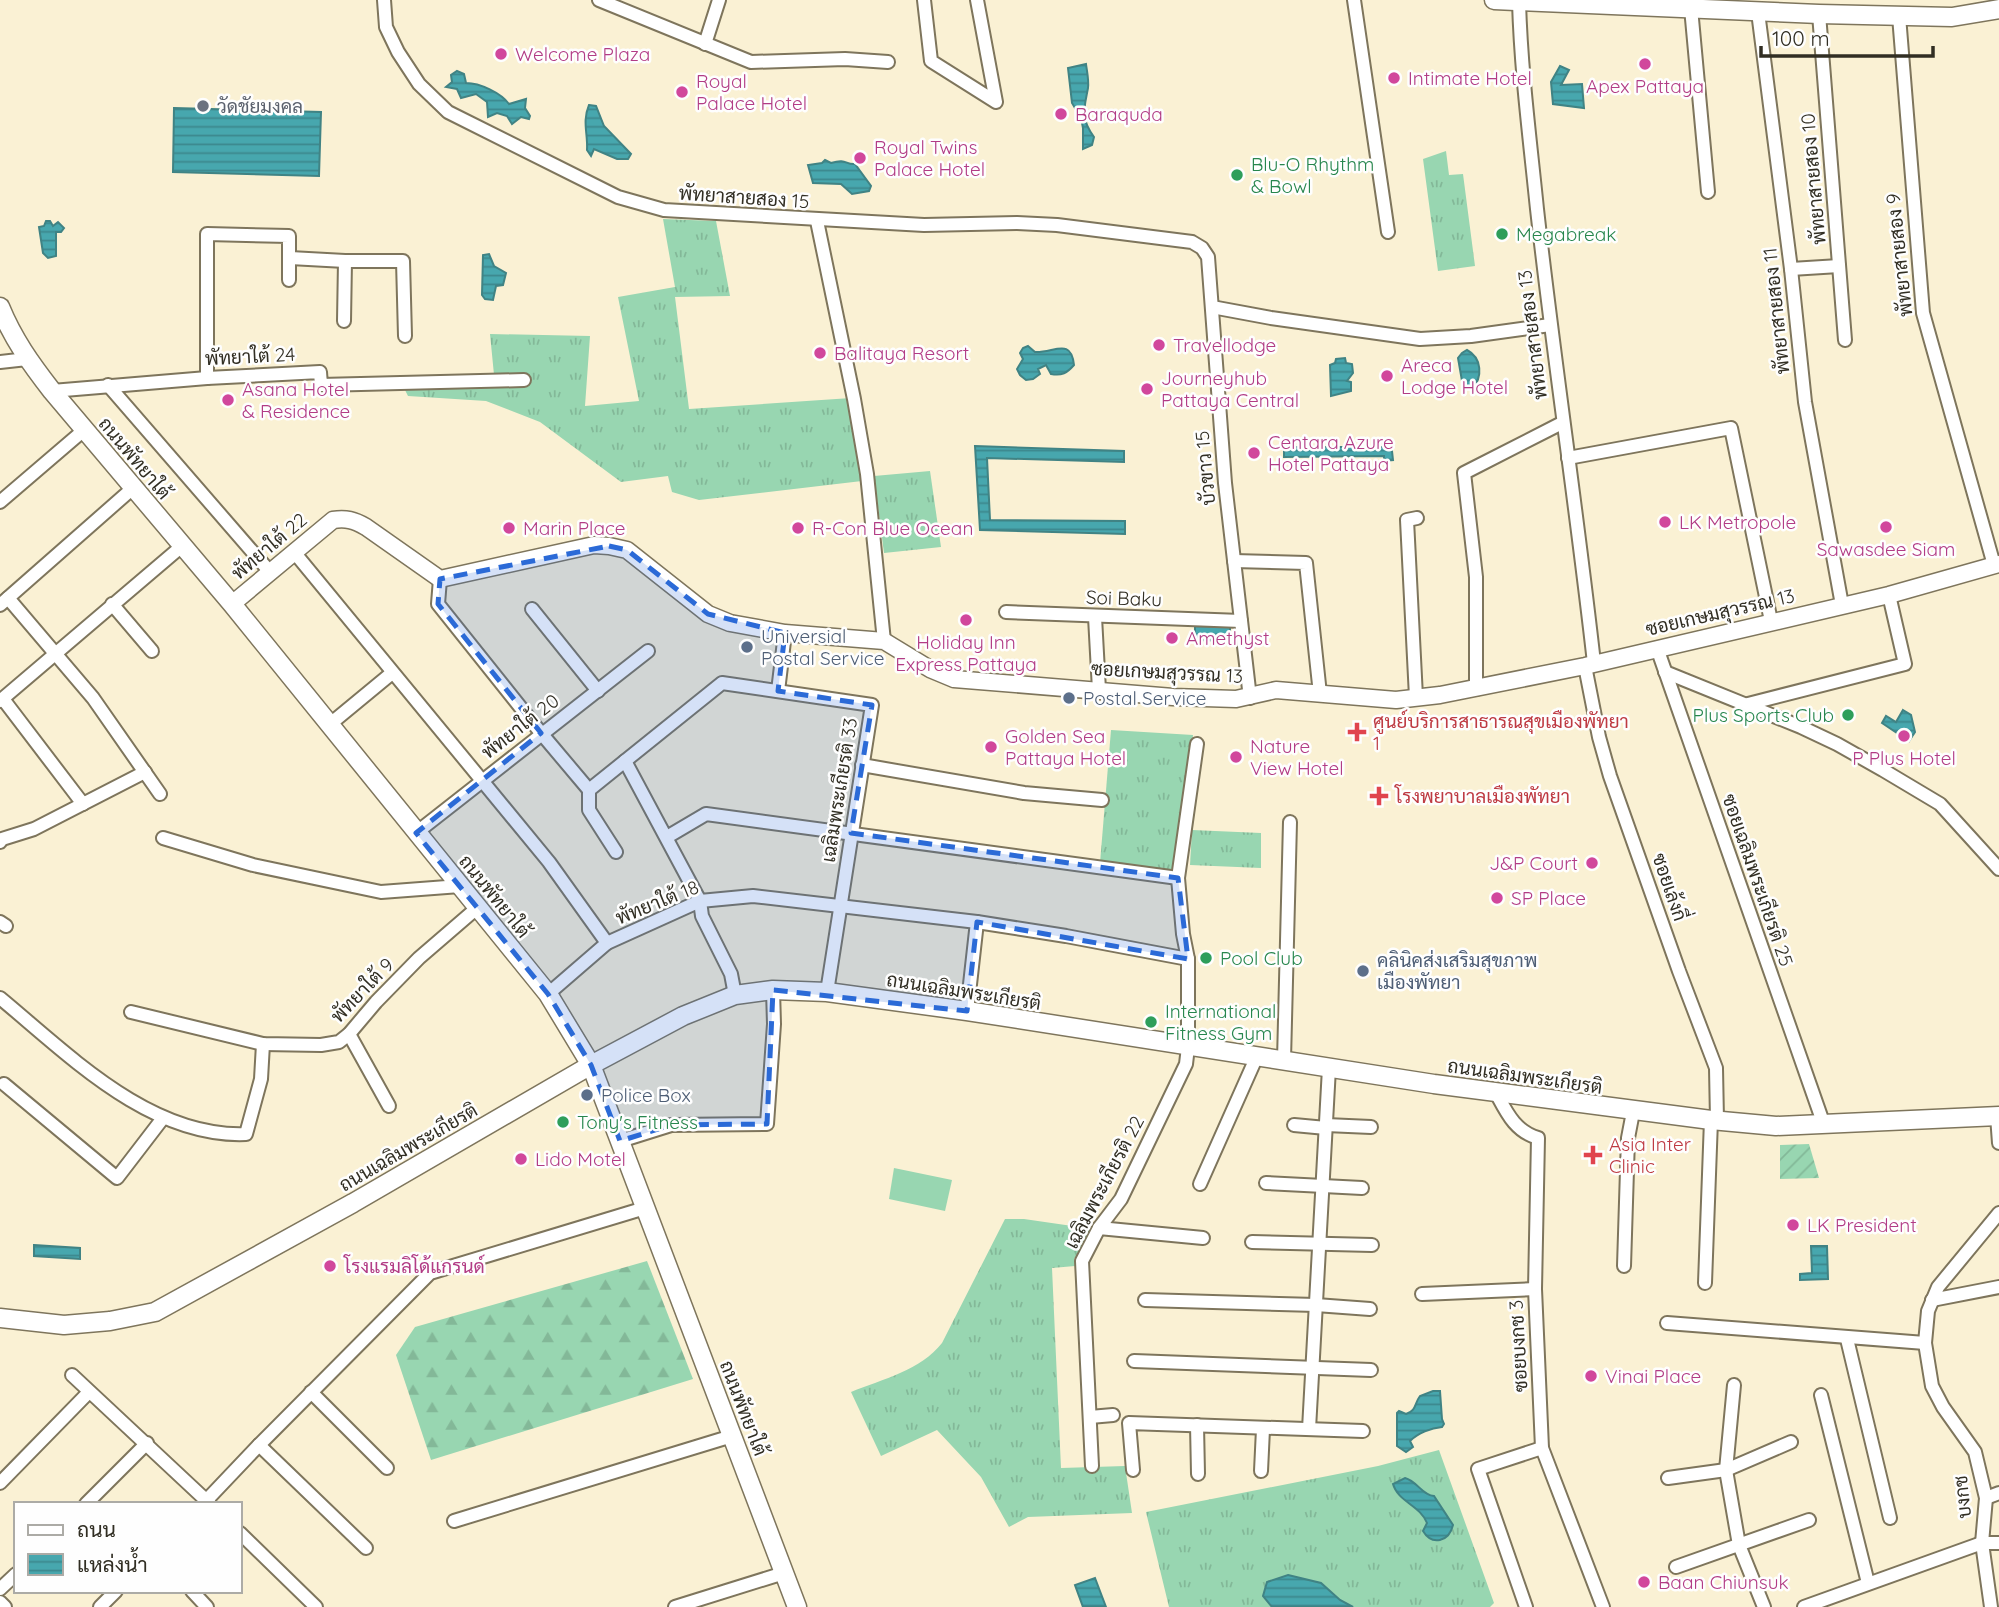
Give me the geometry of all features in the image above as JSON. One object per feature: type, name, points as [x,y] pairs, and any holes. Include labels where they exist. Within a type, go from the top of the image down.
[{"type":"main road","points":[[1494,0],[1624,3],[1758,12],[1786,6],[1819,14],[1952,17],[1999,9]]},
{"type":"main road","name":"ถนนพัทยาใต้","points":[[0,307],[11,333],[27,359],[52,391],[232,604],[548,993],[591,1065],[797,1607]]},
{"type":"main road","name":"ถนนเฉลิมพระเกียรติ","points":[[0,1318],[64,1325],[110,1321],[155,1312],[682,1016],[735,995],[773,990],[827,992],[967,1011],[1188,1047],[1633,1112],[1776,1126],[1998,1116]]},
{"type":"street","name":"พัทยาสายสอง 15","points":[[384,0],[386,27],[398,52],[418,83],[448,112],[618,197],[664,210],[817,221],[924,225],[1057,225],[1192,242]]},
{"type":"street","points":[[599,0],[751,62],[845,59],[888,62]]},
{"type":"street","points":[[705,44],[719,0]]},
{"type":"street","points":[[924,0],[931,61],[996,102],[977,0]]},
{"type":"street","points":[[1354,0],[1388,232]]},
{"type":"street","name":"พัทยาสายสอง 13","points":[[1519,2],[1531,153],[1562,423],[1582,554],[1590,664]]},
{"type":"street","points":[[1691,8],[1708,192]]},
{"type":"street","name":"พัทยาสายสอง 11","points":[[1758,12],[1805,402],[1842,605]]},
{"type":"street","name":"พัทยาสายสอง 10","points":[[1819,14],[1845,340]]},
{"type":"street","name":"พัทยาสายสอง 9","points":[[1899,16],[1923,313],[1997,564]]},
{"type":"street","points":[[817,221],[867,474],[884,641]]},
{"type":"street","points":[[207,378],[207,234],[289,236],[289,280]]},
{"type":"street","name":"บัวขาว 15","points":[[1192,242],[1202,248],[1208,257],[1225,483],[1250,698]]},
{"type":"street","points":[[290,258],[403,261],[405,336]]},
{"type":"street","points":[[344,321],[345,261]]},
{"type":"street","points":[[1791,269],[1839,266]]},
{"type":"street","points":[[1212,307],[1420,340],[1550,325]]},
{"type":"street","points":[[0,362],[27,359]]},
{"type":"street","name":"พัทยาใต้ 24","points":[[52,391],[320,372],[321,385],[524,380]]},
{"type":"street","points":[[108,385],[270,572]]},
{"type":"street","points":[[1476,689],[1476,577],[1464,473],[1562,423]]},
{"type":"street","points":[[1568,458],[1731,428],[1771,621]]},
{"type":"street","points":[[0,502],[84,430]]},
{"type":"street","points":[[133,488],[4,601],[55,653],[93,698],[160,794]]},
{"type":"street","points":[[1416,697],[1407,520],[1418,519]]},
{"type":"street","name":"พัทยาใต้ 22","points":[[232,604],[333,520],[354,520],[440,579]]},
{"type":"street","name":"ซอยเกษมสุวรรณ 13","points":[[440,579],[594,545],[609,545],[627,550],[708,614],[730,623],[785,633],[884,641],[930,669],[954,679],[1173,697],[1250,698],[1276,690],[1396,699],[1476,689],[1590,664],[1889,595],[1997,564]]},
{"type":"street","points":[[83,804],[1,700],[182,546]]},
{"type":"street","points":[[294,552],[482,779],[548,862],[607,943]]},
{"type":"street","points":[[1234,561],[1306,563],[1320,694]]},
{"type":"street","points":[[440,579],[438,604],[589,790],[589,810],[616,852]]},
{"type":"street","points":[[1748,704],[1905,664],[1889,595]]},
{"type":"street","points":[[112,604],[152,651]]},
{"type":"street","points":[[532,609],[598,691]]},
{"type":"street","name":"Soi Baku","points":[[1006,612],[1241,621]]},
{"type":"street","points":[[1095,617],[1099,690]]},
{"type":"street","points":[[589,790],[722,683],[778,691],[785,633]]},
{"type":"street","name":"ซอยเฉลิมพระเกียรติ 25","points":[[1657,648],[1824,1125]]},
{"type":"street","name":"พัทยาใต้ 20","points":[[416,833],[648,650]]},
{"type":"street","name":"ซอยเล้งกี่","points":[[1590,664],[1599,737],[1610,776],[1716,1069],[1705,1283]]},
{"type":"street","points":[[1665,672],[1748,704],[1837,744],[1930,798],[1940,804],[1999,869]]},
{"type":"street","points":[[329,725],[392,673]]},
{"type":"street","name":"เฉลิมพระเกียรติ 33","points":[[778,691],[872,705],[827,992]]},
{"type":"street","name":"เฉลิมพระเกียรติ 22","points":[[1092,1466],[1083,1261],[1099,1228],[1121,1199],[1185,1064],[1188,1047],[1188,959],[1182,934],[1178,878],[1197,744]]},
{"type":"street","points":[[625,761],[700,901],[702,916],[731,974],[735,995]]},
{"type":"street","points":[[862,765],[1024,793],[1102,800]]},
{"type":"street","points":[[1,840],[34,829],[145,772]]},
{"type":"street","points":[[667,836],[706,814],[1178,878]]},
{"type":"street","points":[[1284,1060],[1290,822]]},
{"type":"street","points":[[163,838],[253,865],[381,892],[460,886]]},
{"type":"street","name":"พัทยาใต้ 18","points":[[548,993],[607,943],[700,901],[753,896],[977,922],[1188,959]]},
{"type":"street","name":"พัทยาใต้ 9","points":[[131,1012],[263,1044],[321,1045],[339,1042],[411,967],[477,908]]},
{"type":"street","points":[[967,1011],[977,922]]},
{"type":"street","points":[[620,1141],[671,1125],[766,1125],[774,1024],[773,990]]},
{"type":"street","points":[[0,998],[88,1070],[140,1108],[163,1118],[225,1135],[246,1134],[261,1079],[263,1044]]},
{"type":"street","points":[[349,1034],[388,1106]]},
{"type":"street","points":[[1200,1184],[1257,1056]]},
{"type":"street","points":[[1309,1429],[1329,1068]]},
{"type":"street","points":[[4,1084],[117,1178],[163,1118]]},
{"type":"street","name":"ซอยบงกช 3","points":[[1495,1091],[1515,1126],[1538,1138],[1535,1289],[1542,1448],[1603,1607]]},
{"type":"street","points":[[1624,1266],[1628,1138],[1633,1112]]},
{"type":"street","points":[[1998,1116],[1999,1143]]},
{"type":"street","points":[[1294,1125],[1371,1126]]},
{"type":"street","points":[[1266,1183],[1362,1188]]},
{"type":"street","points":[[208,1502],[259,1445],[430,1273],[645,1208]]},
{"type":"street","name":"บงกช","points":[[1804,1607],[1982,1543],[1986,1498],[1975,1452],[1943,1407],[1932,1386],[1926,1363],[1925,1343],[1928,1311],[1938,1287],[1999,1213]]},
{"type":"street","points":[[1099,1228],[1203,1238]]},
{"type":"street","points":[[1252,1241],[1372,1245]]},
{"type":"street","points":[[1932,1300],[1999,1287]]},
{"type":"street","points":[[1422,1294],[1535,1289]]},
{"type":"street","points":[[1145,1300],[1370,1309]]},
{"type":"street","points":[[1667,1323],[1925,1343]]},
{"type":"street","points":[[1847,1339],[1890,1518]]},
{"type":"street","points":[[1134,1361],[1371,1370]]},
{"type":"street","points":[[72,1375],[147,1443],[206,1502]]},
{"type":"street","points":[[1734,1385],[1726,1470],[1739,1545],[1764,1607]]},
{"type":"street","points":[[0,1483],[89,1392]]},
{"type":"street","points":[[311,1392],[387,1468]]},
{"type":"street","points":[[1821,1395],[1868,1583]]},
{"type":"street","points":[[1090,1417],[1113,1415]]},
{"type":"street","points":[[1133,1470],[1129,1423],[1363,1431]]},
{"type":"street","points":[[1197,1425],[1198,1475]]},
{"type":"street","points":[[1261,1471],[1263,1429]]},
{"type":"street","points":[[454,1521],[732,1436]]},
{"type":"street","points":[[1668,1478],[1726,1470],[1791,1442]]},
{"type":"street","points":[[88,1502],[147,1443]]},
{"type":"street","points":[[259,1445],[366,1548]]},
{"type":"street","points":[[1526,1607],[1478,1469],[1542,1448]]},
{"type":"street","points":[[1986,1498],[1999,1493]]},
{"type":"street","points":[[1676,1567],[1809,1520]]},
{"type":"street","points":[[242,1535],[316,1607]]},
{"type":"street","points":[[1991,1607],[1982,1543],[1999,1543]]},
{"type":"street","points":[[675,1607],[784,1573]]},
{"type":"street","points":[[0,1590],[14,1576]]},
{"type":"street","points":[[100,1607],[114,1593]]},
{"type":"street","points":[[194,1593],[207,1607]]},
{"type":"street","points":[[0,1602],[5,1607]]},
{"type":"highlighted area","points":[[609,546],[627,550],[708,614],[785,633],[778,691],[872,705],[851,833],[1178,878],[1188,959],[977,922],[967,1011],[773,990],[767,1124],[671,1125],[620,1141],[591,1065],[548,994],[416,833],[541,733],[438,604],[440,579]]},
{"type":"green space","points":[[1446,151],[1449,175],[1463,174],[1475,266],[1438,271],[1423,159]]},
{"type":"green space","points":[[663,219],[716,221],[730,296],[675,297],[689,409],[851,398],[862,481],[699,500],[672,492],[668,476],[621,482],[540,422],[486,401],[408,396],[403,386],[495,385],[490,334],[590,336],[585,406],[639,401],[618,297],[675,287]]},
{"type":"green space","points":[[930,471],[941,547],[884,553],[874,476]]},
{"type":"green space","points":[[1111,730],[1193,735],[1177,870],[1172,873],[1100,863]]},
{"type":"green space","points":[[1192,830],[1261,833],[1261,868],[1190,865]]},
{"type":"green space","points":[[1809,1144],[1819,1178],[1780,1179],[1780,1145]]},
{"type":"green space","points":[[894,1168],[952,1180],[945,1211],[889,1199]]},
{"type":"green space","points":[[1005,1219],[1024,1219],[1093,1229],[1074,1259],[1075,1266],[1052,1268],[1061,1468],[1125,1466],[1132,1513],[1028,1517],[1009,1527],[981,1477],[937,1430],[881,1456],[851,1392],[912,1367],[942,1343]]},
{"type":"green space","points":[[647,1261],[693,1379],[431,1460],[396,1355],[415,1327]]},
{"type":"green space","points":[[1439,1450],[1494,1603],[1490,1607],[1169,1607],[1146,1512],[1378,1466]]},
{"type":"water","points":[[1086,64],[1088,85],[1084,113],[1094,137],[1092,145],[1083,149],[1083,128],[1081,118],[1072,103],[1068,68]]},
{"type":"water","points":[[1560,66],[1569,70],[1561,85],[1582,84],[1584,108],[1553,104],[1551,82]]},
{"type":"water","points":[[457,71],[464,74],[466,83],[490,89],[509,104],[526,99],[525,108],[529,119],[521,117],[512,124],[507,116],[497,113],[488,117],[487,102],[476,94],[461,98],[457,89],[446,87],[452,82],[451,75]]},
{"type":"water","points":[[589,105],[596,106],[604,126],[631,154],[628,159],[617,159],[594,149],[591,156],[587,150],[586,128]]},
{"type":"water","points":[[174,108],[321,112],[319,176],[173,172]]},
{"type":"water","points":[[825,160],[831,163],[840,161],[855,164],[871,186],[869,191],[852,194],[841,184],[813,183],[808,165]]},
{"type":"water","points":[[46,221],[50,221],[53,226],[58,222],[64,228],[61,232],[56,232],[56,256],[48,258],[43,253],[39,227],[44,226]]},
{"type":"water","points":[[489,254],[494,266],[506,273],[503,285],[496,286],[493,300],[485,299],[482,295],[483,255]]},
{"type":"water","points":[[1028,346],[1035,352],[1065,349],[1072,356],[1074,365],[1067,372],[1058,375],[1051,374],[1046,365],[1038,369],[1040,374],[1026,380],[1017,369],[1023,359],[1020,353]]},
{"type":"water","points":[[1467,350],[1476,358],[1479,368],[1478,379],[1472,389],[1462,381],[1458,358]]},
{"type":"water","points":[[1345,358],[1346,363],[1352,364],[1353,373],[1347,381],[1351,382],[1351,391],[1331,396],[1330,365],[1335,363],[1336,359]]},
{"type":"water","points":[[975,446],[1124,451],[1124,462],[987,458],[990,520],[1125,521],[1125,534],[980,530]]},
{"type":"water","points":[[1284,447],[1386,447],[1392,451],[1393,460],[1384,461],[1384,456],[1284,457]]},
{"type":"water","points":[[1195,626],[1230,627],[1230,641],[1195,640]]},
{"type":"water","points":[[1903,710],[1911,715],[1915,732],[1909,741],[1882,723],[1886,716],[1896,722]]},
{"type":"water","points":[[34,1245],[80,1248],[80,1259],[34,1256]]},
{"type":"water","points":[[1811,1246],[1827,1246],[1828,1279],[1800,1280],[1800,1274],[1812,1273]]},
{"type":"water","points":[[1440,1391],[1444,1424],[1413,1438],[1410,1441],[1413,1447],[1406,1452],[1397,1446],[1397,1413],[1410,1412],[1420,1396]]},
{"type":"water","points":[[1405,1478],[1434,1496],[1453,1525],[1444,1538],[1435,1540],[1427,1536],[1423,1531],[1427,1523],[1424,1517],[1399,1495],[1393,1484]]},
{"type":"water","points":[[1288,1575],[1321,1583],[1340,1600],[1353,1607],[1272,1607],[1263,1596],[1267,1582]]},
{"type":"water","points":[[1095,1578],[1106,1607],[1083,1607],[1075,1585]]},
{"type":"place","name":"Welcome Plaza","points":[[501,54]]},
{"type":"place","name":"Apex Pattaya","points":[[1645,64]]},
{"type":"place","name":"Intimate Hotel","points":[[1394,78]]},
{"type":"place","name":"Royal Palace Hotel","points":[[682,92]]},
{"type":"place","name":"วัดชัยมงคล","points":[[203,106]]},
{"type":"place","name":"Baraquda","points":[[1061,114]]},
{"type":"place","name":"Royal Twins Palace Hotel","points":[[860,158]]},
{"type":"place","name":"Blu-O Rhythm & Bowl","points":[[1237,175]]},
{"type":"place","name":"Megabreak","points":[[1502,234]]},
{"type":"place","name":"Travellodge","points":[[1159,345]]},
{"type":"place","name":"Balitaya Resort","points":[[820,353]]},
{"type":"place","name":"Areca Lodge Hotel","points":[[1387,376]]},
{"type":"place","name":"Journeyhub Pattaya Central","points":[[1147,389]]},
{"type":"place","name":"Asana Hotel & Residence","points":[[228,400]]},
{"type":"place","name":"Centara Azure Hotel Pattaya","points":[[1254,453]]},
{"type":"place","name":"LK Metropole","points":[[1665,522]]},
{"type":"place","name":"Sawasdee Siam","points":[[1886,527]]},
{"type":"place","name":"Marin Place","points":[[509,528]]},
{"type":"place","name":"R-Con Blue Ocean","points":[[798,528]]},
{"type":"place","name":"Holiday Inn Express Pattaya","points":[[966,620]]},
{"type":"place","name":"Amethyst","points":[[1172,638]]},
{"type":"place","name":"Universial Postal Service","points":[[747,647]]},
{"type":"place","name":"Postal Service","points":[[1069,698]]},
{"type":"place","name":"Plus Sports Club","points":[[1848,715]]},
{"type":"place","name":"ศูนย์บริการสาธารณสุขเมืองพัทยา 1","points":[[1357,732]]},
{"type":"place","name":"P Plus Hotel","points":[[1904,736]]},
{"type":"place","name":"Golden Sea Pattaya Hotel","points":[[991,747]]},
{"type":"place","name":"Nature View Hotel","points":[[1236,757]]},
{"type":"place","name":"โรงพยาบาลเมืองพัทยา","points":[[1379,796]]},
{"type":"place","name":"J&P Court","points":[[1592,863]]},
{"type":"place","name":"SP Place","points":[[1497,898]]},
{"type":"place","name":"Pool Club","points":[[1206,958]]},
{"type":"place","name":"คลินิคส่งเสริมสุขภาพ เมืองพัทยา","points":[[1363,971]]},
{"type":"place","name":"International Fitness Gym","points":[[1151,1022]]},
{"type":"place","name":"Police Box","points":[[587,1095]]},
{"type":"place","name":"Tony's Fitness","points":[[563,1122]]},
{"type":"place","name":"Asia Inter Clinic","points":[[1593,1155]]},
{"type":"place","name":"Lido Motel","points":[[521,1159]]},
{"type":"place","name":"LK President","points":[[1793,1225]]},
{"type":"place","name":"โรงแรมลิโด้แกรนด์","points":[[330,1266]]},
{"type":"place","name":"Vinai Place","points":[[1591,1376]]},
{"type":"place","name":"Baan Chiunsuk","points":[[1644,1582]]}]
